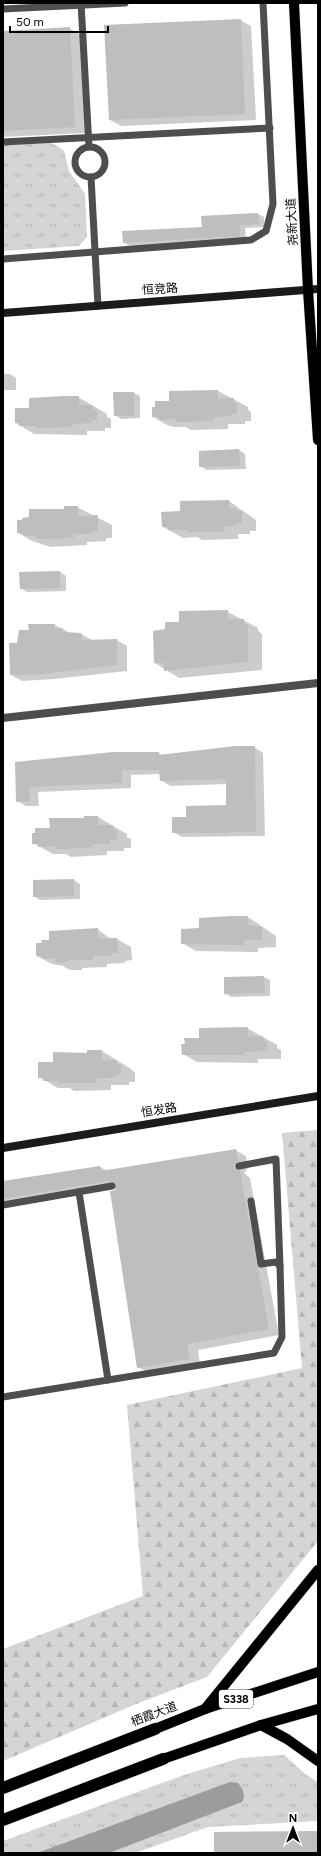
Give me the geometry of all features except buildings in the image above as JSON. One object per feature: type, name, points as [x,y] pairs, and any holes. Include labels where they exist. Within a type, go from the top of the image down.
[{"type":"highway","name":"栖霞大道","points":[[3,1788],[155,1729]]},
{"type":"highway","points":[[3,1820],[163,1758]]},
{"type":"main road","name":"尧新大道","points":[[294,3],[313,289],[318,440]]},
{"type":"main road","points":[[205,1709],[318,1570]]},
{"type":"main road","name":"栖霞大道","points":[[155,1729],[205,1709],[318,1672]]},
{"type":"main road","points":[[163,1758],[261,1725],[318,1709]]},
{"type":"main road","points":[[261,1725],[288,1739],[318,1761]]},
{"type":"street","name":"恒竞路","points":[[3,313],[313,289]]},
{"type":"street","points":[[3,718],[318,683]]},
{"type":"street","name":"恒发路","points":[[3,1148],[318,1096]]},
{"type":"lane","points":[[3,9],[125,3]]},
{"type":"lane","points":[[3,259],[251,240],[266,231],[273,204],[263,3]]},
{"type":"lane","points":[[81,4],[89,147]]},
{"type":"lane","points":[[3,142],[270,128]]},
{"type":"lane","points":[[89,147],[101,152],[105,162],[101,172],[91,178],[81,175],[77,171],[74,162],[78,153],[89,147]]},
{"type":"lane","points":[[91,178],[98,306]]},
{"type":"lane","points":[[3,1397],[274,1353],[282,1337],[276,1160],[239,1166]]},
{"type":"lane","points":[[3,1204],[112,1186]]},
{"type":"lane","points":[[79,1192],[108,1380]]},
{"type":"lane","points":[[251,1201],[261,1264],[276,1262],[280,1266]]},
{"type":"green space","points":[[50,143],[58,146],[64,151],[69,171],[85,194],[87,237],[79,246],[3,251],[3,145]]},
{"type":"green space","points":[[318,1130],[318,1541],[207,1677],[136,1704],[3,1761],[3,1649],[143,1596],[127,1405],[302,1368],[282,1133]]},
{"type":"green space","points":[[284,1755],[305,1774],[318,1782],[318,1821],[208,1827],[135,1853],[3,1853],[3,1841],[184,1775],[240,1758]]},
{"type":"shaded area","points":[[230,1782],[238,1783],[241,1788],[244,1794],[242,1802],[109,1853],[37,1853]]}]
